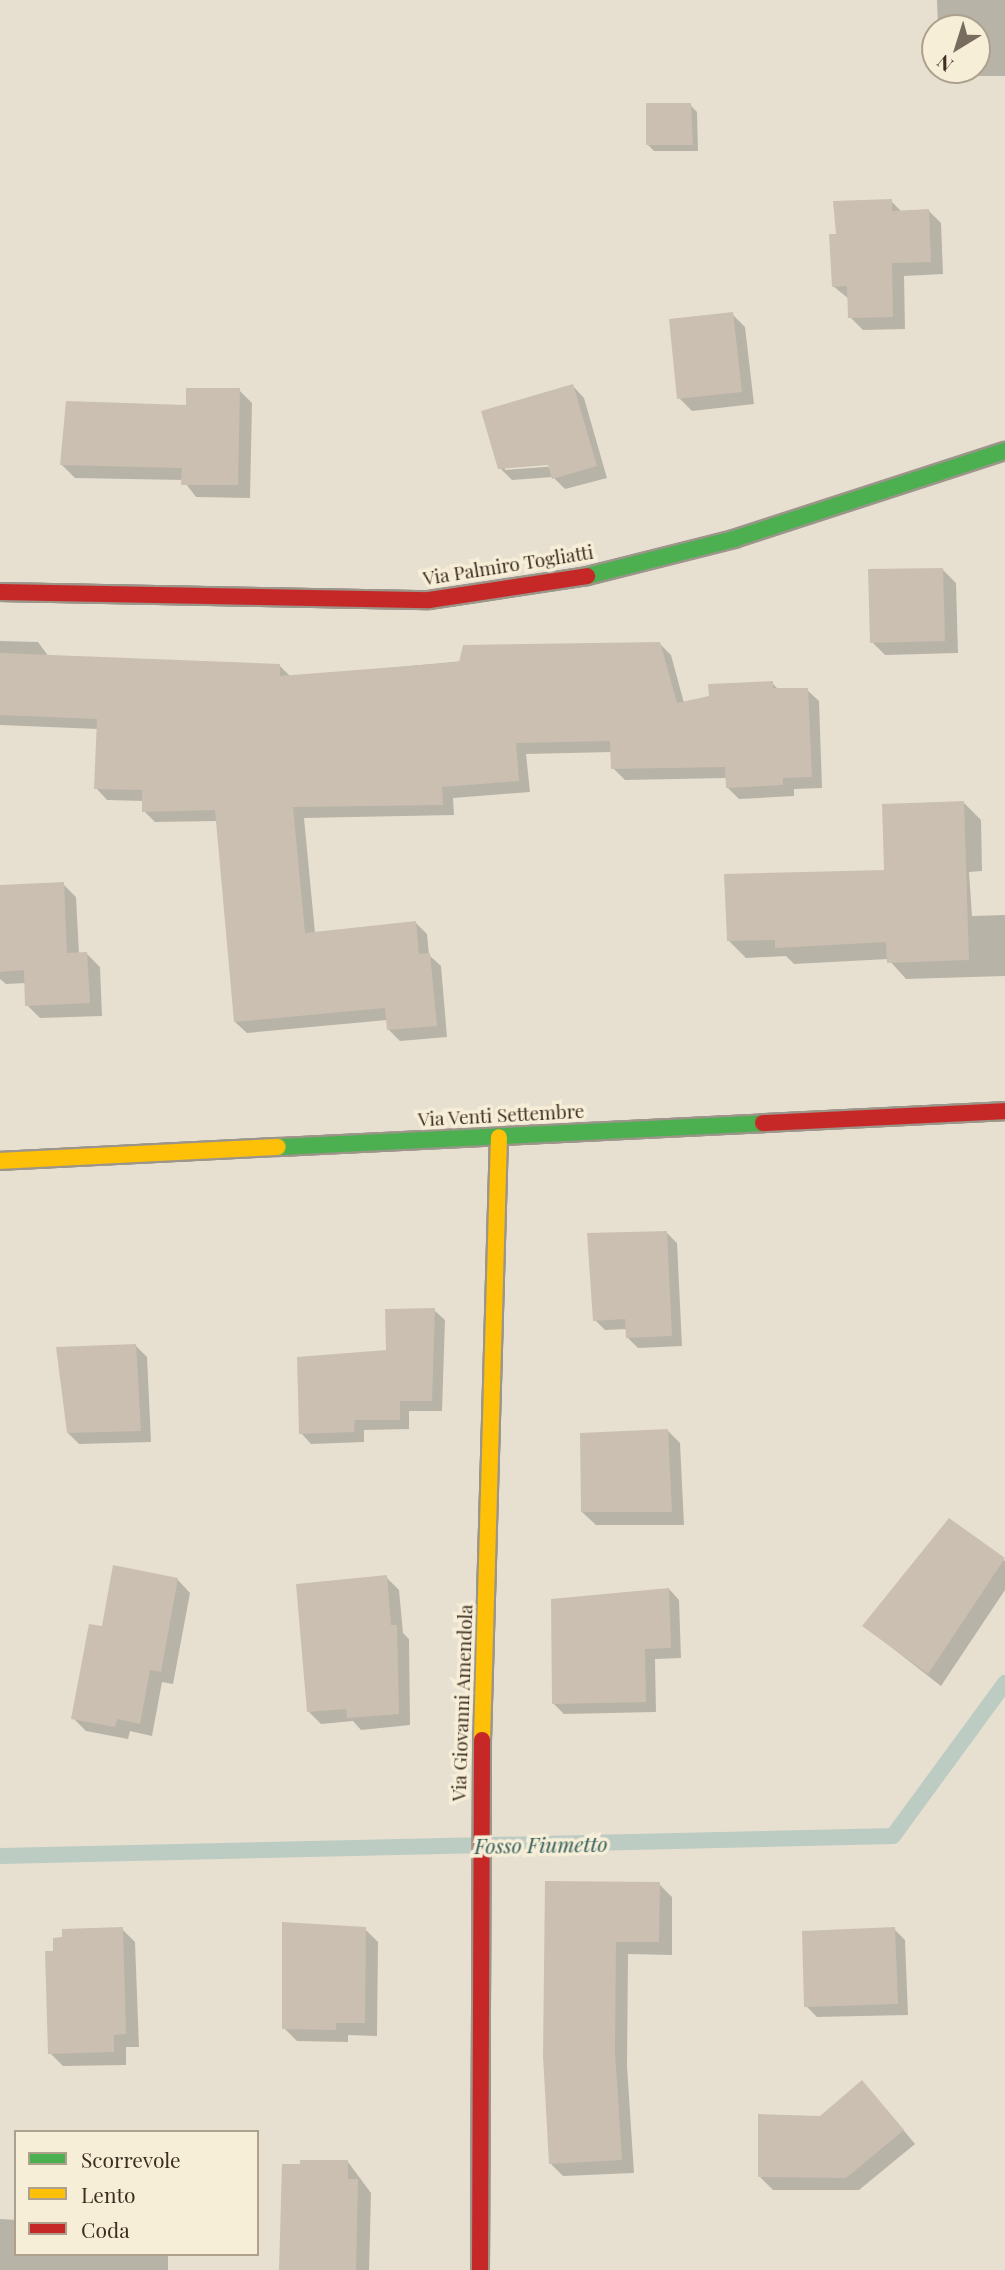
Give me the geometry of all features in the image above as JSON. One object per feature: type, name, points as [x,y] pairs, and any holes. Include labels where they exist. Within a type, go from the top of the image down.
[{"type":"street","name":"Via Palmiro Togliatti","points":[[0,592],[429,600],[588,576],[734,539],[1005,451]]},
{"type":"street","name":"Via Venti Settembre","points":[[0,1161],[1005,1111]]},
{"type":"street","name":"Via Giovanni Amendola","points":[[480,2270],[480,1814],[499,1136]]},
{"type":"building","points":[[646,103],[691,103],[693,145],[646,145]]},
{"type":"building","points":[[892,199],[892,211],[929,209],[931,262],[892,263],[893,317],[848,318],[847,286],[832,287],[829,234],[836,234],[833,201]]},
{"type":"building","points":[[733,312],[742,392],[677,399],[669,319]]},
{"type":"building","points":[[573,384],[597,466],[552,479],[548,465],[498,469],[481,411]]},
{"type":"building","points":[[186,388],[240,388],[238,485],[181,485],[182,468],[60,465],[66,401],[186,405]]},
{"type":"building","points":[[943,568],[945,641],[870,643],[868,569]]},
{"type":"building","points":[[660,642],[677,703],[709,696],[708,684],[773,681],[773,688],[808,688],[812,777],[783,778],[783,785],[726,788],[725,767],[611,769],[610,741],[516,743],[519,781],[442,787],[443,805],[293,807],[305,933],[416,921],[419,954],[430,953],[437,1026],[387,1030],[385,1008],[234,1022],[215,810],[142,812],[142,790],[94,789],[97,719],[0,715],[0,653],[280,664],[280,676],[459,662],[463,645]]},
{"type":"building","points":[[964,801],[969,960],[887,963],[886,942],[775,948],[775,940],[727,941],[724,874],[884,870],[882,804]]},
{"type":"building","points":[[64,882],[67,953],[87,952],[90,1003],[25,1006],[24,970],[0,972],[0,885]]},
{"type":"building","points":[[667,1231],[672,1336],[626,1338],[625,1319],[593,1321],[587,1233]]},
{"type":"building","points":[[435,1308],[432,1401],[400,1401],[400,1420],[355,1420],[354,1432],[299,1434],[297,1357],[386,1350],[385,1309]]},
{"type":"building","points":[[136,1344],[141,1431],[67,1433],[56,1347]]},
{"type":"building","points":[[668,1429],[672,1512],[581,1512],[580,1433]]},
{"type":"building","points":[[949,1518],[1005,1558],[928,1674],[862,1626]]},
{"type":"building","points":[[113,1565],[178,1578],[161,1672],[150,1670],[140,1724],[117,1719],[115,1727],[71,1719],[89,1624],[102,1626]]},
{"type":"building","points":[[387,1575],[391,1625],[397,1625],[399,1714],[347,1718],[346,1709],[307,1712],[296,1584]]},
{"type":"building","points":[[669,1588],[671,1648],[645,1649],[646,1702],[552,1704],[551,1599]]},
{"type":"building","points":[[545,1881],[660,1882],[659,1942],[616,1942],[615,2052],[622,2160],[549,2164],[543,2056]]},
{"type":"building","points":[[282,1922],[366,1927],[365,2023],[336,2023],[336,2030],[282,2029]]},
{"type":"building","points":[[123,1927],[126,2034],[114,2035],[114,2052],[48,2054],[45,1951],[53,1951],[53,1938],[62,1937],[62,1929]]},
{"type":"building","points":[[895,1927],[898,2004],[804,2007],[802,1931]]},
{"type":"building","points":[[862,2080],[904,2130],[846,2178],[758,2177],[758,2114],[820,2116]]},
{"type":"building","points":[[300,2160],[348,2160],[348,2179],[358,2179],[356,2270],[279,2270],[282,2164],[300,2164]]},
{"type":"waterway","name":"Fosso Fiumetto","points":[[0,1856],[893,1836],[1005,1683]]},
{"type":"traffic: fast","points":[[587,576],[734,539],[1005,451]]},
{"type":"traffic: fast","points":[[278,1147],[763,1123]]},
{"type":"traffic: slow","points":[[482,1740],[499,1137]]},
{"type":"traffic: slow","points":[[0,1161],[278,1147]]},
{"type":"traffic: jam","points":[[0,592],[429,600],[587,576]]},
{"type":"traffic: jam","points":[[763,1123],[1005,1111]]},
{"type":"traffic: jam","points":[[480,2270],[482,1740]]}]
